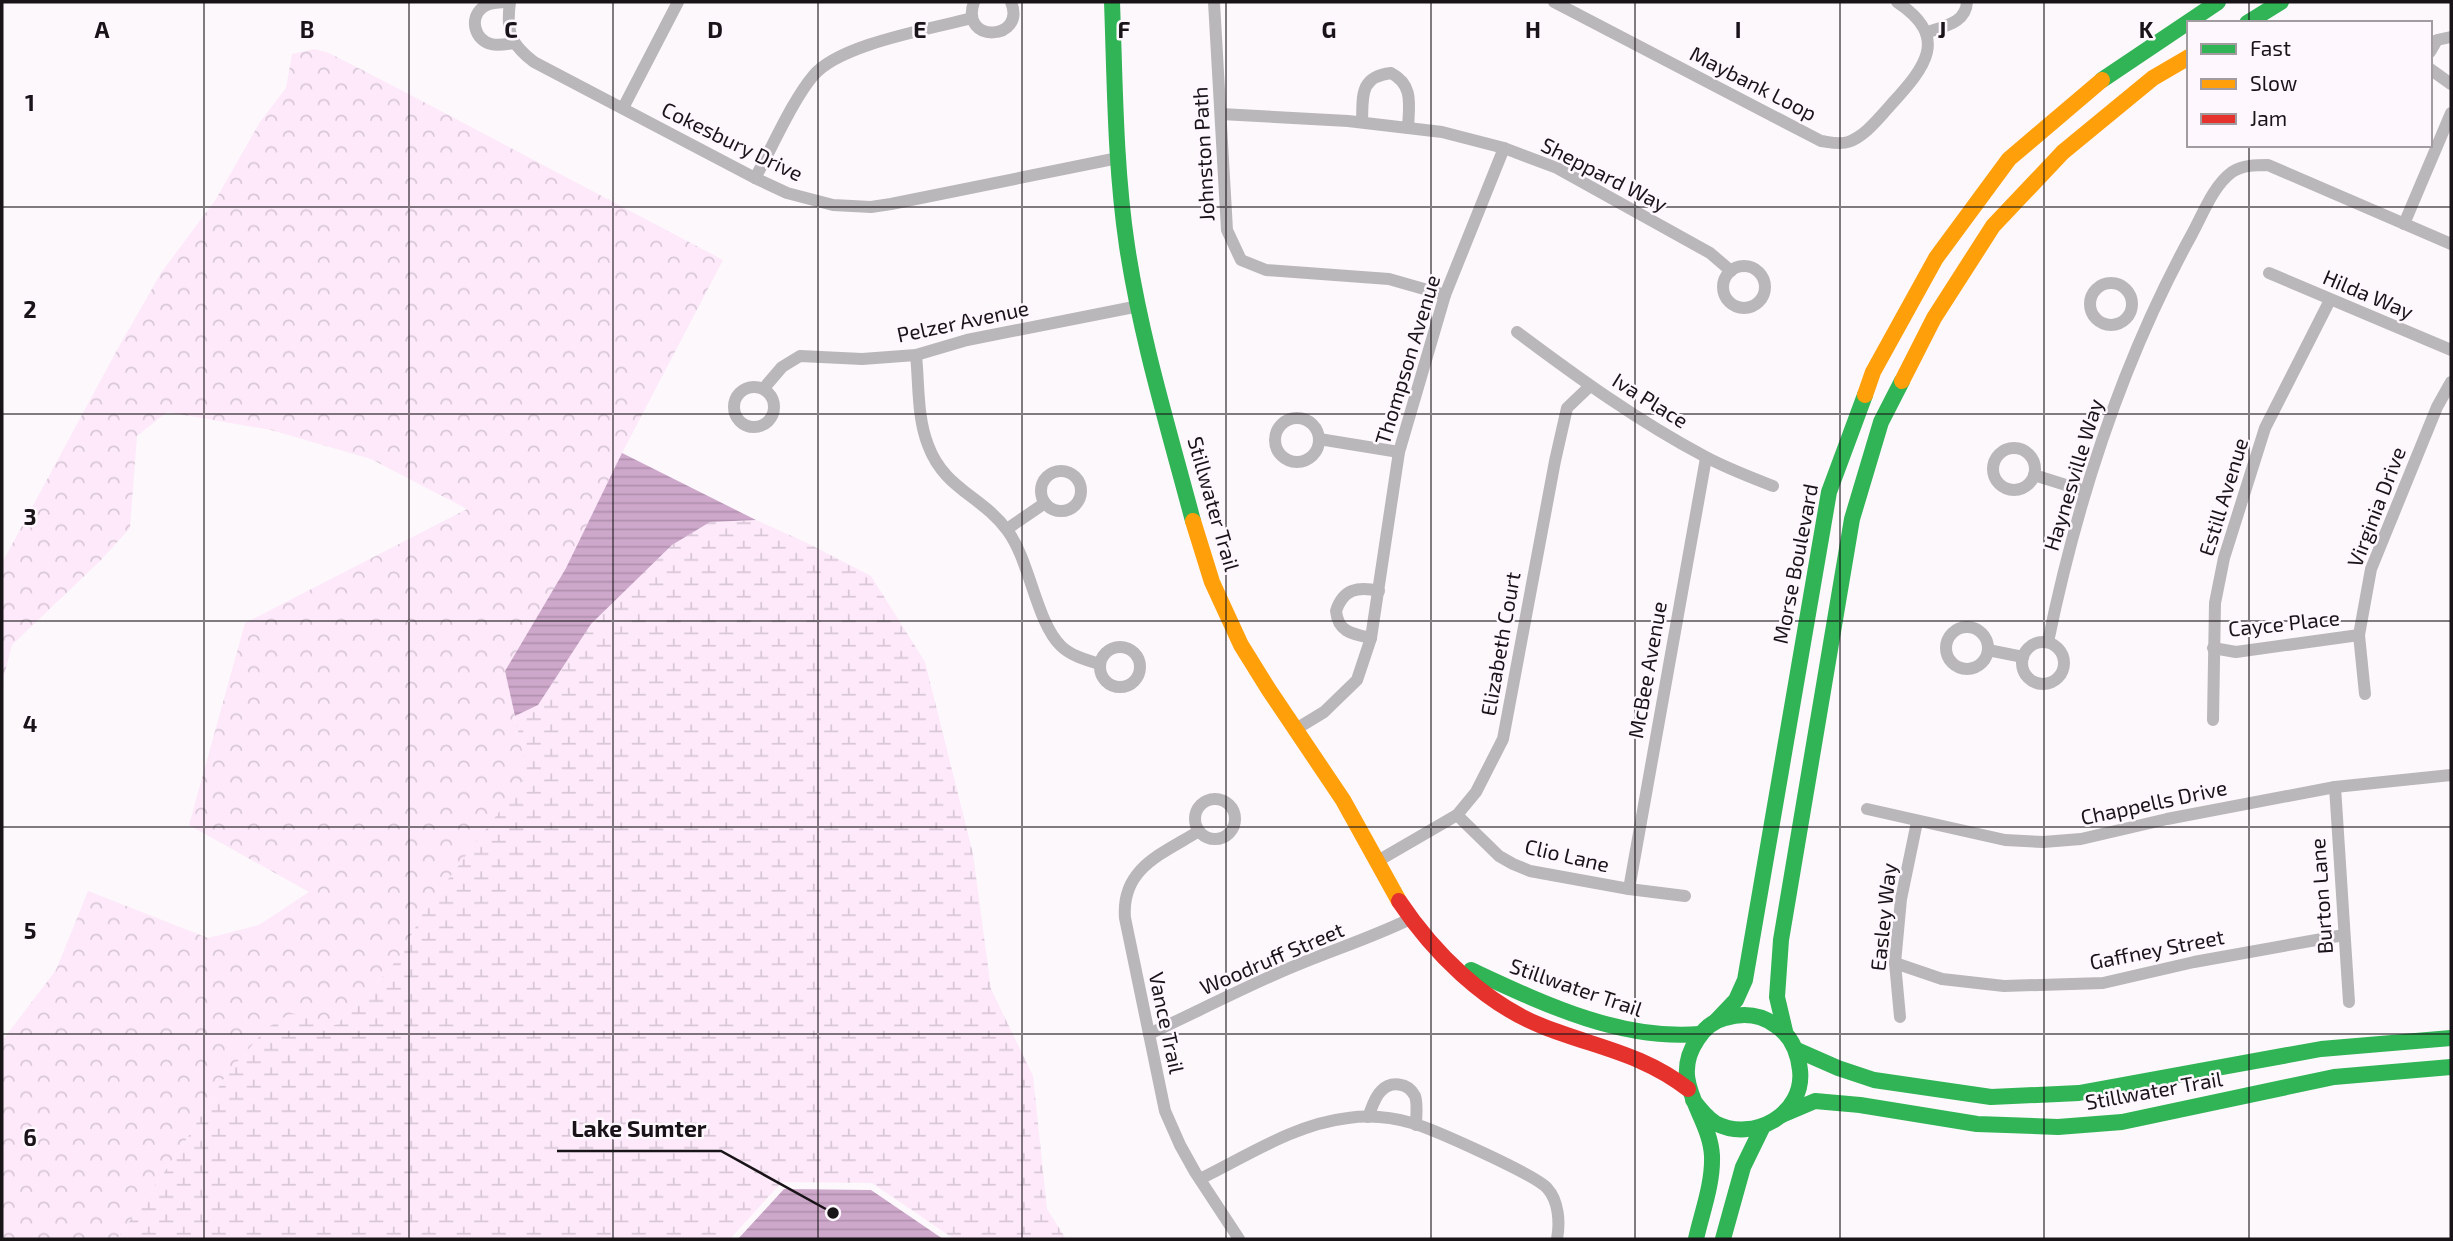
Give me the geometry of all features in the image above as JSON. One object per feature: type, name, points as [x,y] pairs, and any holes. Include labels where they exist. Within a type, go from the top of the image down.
[{"type":"main road","name":"Stillwater Trail","points":[[1112,2],[1123,216],[1139,306],[1206,562],[1227,619],[1271,695],[1357,822],[1376,862],[1410,919],[1444,956],[1513,1010],[1541,1026],[1642,1060],[1691,1095]]},
{"type":"main road","name":"Morse Boulevard","points":[[2190,21],[2218,2]]},
{"type":"main road","points":[[2250,21],[2281,2]]},
{"type":"main road","name":"Morse Boulevard","points":[[1717,1020],[1736,1000],[1745,980],[1829,492],[1873,372],[1936,258],[2009,159],[2097,83],[2187,23]]},
{"type":"main road","points":[[1691,1095],[1703,1113],[1716,1123],[1747,1130],[1763,1126],[1782,1115],[1794,1102],[1800,1085],[1801,1067],[1797,1050],[1785,1031],[1776,1006],[1775,984],[1852,519],[1881,422],[1934,318],[1993,226],[2063,152],[2152,78],[2187,58]]},
{"type":"main road","name":"Stillwater Trail","points":[[1444,956],[1497,982],[1608,1023],[1664,1037],[1700,1034]]},
{"type":"main road","points":[[1696,1239],[1712,1156],[1709,1130],[1691,1095],[1686,1070],[1690,1051],[1700,1034],[1717,1020],[1735,1014],[1770,1020],[1785,1031]]},
{"type":"main road","name":"Stillwater Trail","points":[[1797,1050],[1874,1080],[1991,1097],[2079,1093],[2321,1049],[2451,1038]]},
{"type":"main road","name":"Stillwater Trail","points":[[1782,1115],[1815,1101],[1860,1105],[1977,1124],[2058,1127],[2122,1122],[2334,1077],[2451,1067]]},
{"type":"main road","points":[[1723,1239],[1737,1179],[1747,1152],[1763,1126]]},
{"type":"street","points":[[504,2],[490,3],[483,7],[475,22],[480,37],[494,45],[514,43],[508,24],[510,2]]},
{"type":"street","points":[[622,108],[678,2]]},
{"type":"street","points":[[974,2],[972,18],[975,24],[985,32],[998,33],[1013,19],[1011,2]]},
{"type":"street","name":"Johnston Path","points":[[1214,2],[1227,230],[1241,260],[1266,270],[1389,279],[1445,295]]},
{"type":"street","name":"Maybank Loop","points":[[1554,2],[1821,141],[1846,144],[1863,134],[1919,73],[1929,45],[1926,33]]},
{"type":"street","points":[[1906,4],[1920,20],[1926,33],[1960,20],[1968,6],[1967,2]]},
{"type":"street","points":[[755,178],[805,88],[825,63],[855,49],[972,18]]},
{"type":"street","points":[[2432,49],[2437,40],[2451,37]]},
{"type":"street","name":"Cokesbury Drive","points":[[514,43],[534,62],[755,178],[787,193],[833,205],[871,207],[1118,159]]},
{"type":"street","points":[[2432,71],[2451,84]]},
{"type":"street","points":[[1362,122],[1363,92],[1366,85],[1371,78],[1391,73],[1405,82],[1409,91],[1408,128]]},
{"type":"street","name":"Sheppard Way","points":[[1221,114],[1362,122],[1442,132],[1504,148],[1556,168],[1710,253],[1731,271]]},
{"type":"street","points":[[2404,224],[2451,114]]},
{"type":"street","name":"Thompson Avenue","points":[[1296,729],[1324,712],[1357,680],[1371,638],[1399,452],[1445,295],[1504,148]]},
{"type":"street","name":"Haynesville Way","points":[[2048,642],[2085,491],[2116,403],[2148,323],[2183,250],[2213,195],[2231,173],[2242,167],[2268,165],[2451,244]]},
{"type":"street","name":"Hilda Way","points":[[2269,273],[2451,351]]},
{"type":"street","name":"Estill Avenue","points":[[2213,720],[2215,603],[2224,558],[2265,428],[2330,300]]},
{"type":"street","name":"Pelzer Avenue","points":[[764,388],[782,367],[800,356],[863,359],[916,355],[967,341],[1139,306]]},
{"type":"street","points":[[2131,314],[2148,323]]},
{"type":"street","name":"Iva Place","points":[[1517,332],[1590,386],[1647,423],[1706,458],[1773,486]]},
{"type":"street","points":[[916,355],[921,416],[928,445],[940,469],[953,484],[992,513],[1007,529],[1018,547],[1049,628],[1060,646],[1078,657],[1099,664]]},
{"type":"street","name":"Virginia Drive","points":[[2365,694],[2359,635],[2371,569],[2437,407],[2451,382]]},
{"type":"street","name":"Elizabeth Court","points":[[1376,862],[1457,815],[1476,792],[1503,739],[1567,408],[1590,386]]},
{"type":"street","points":[[1320,439],[1399,452]]},
{"type":"street","name":"McBee Avenue","points":[[1629,889],[1706,458]]},
{"type":"street","points":[[2034,475],[2085,491]]},
{"type":"street","points":[[1007,529],[1045,503]]},
{"type":"street","points":[[1371,638],[1348,633],[1341,628],[1336,611],[1344,595],[1350,590],[1367,588],[1379,591]]},
{"type":"street","name":"Cayce Place","points":[[2213,649],[2236,652],[2359,635]]},
{"type":"street","points":[[2048,642],[2060,650],[2065,664],[2060,677],[2054,682],[2033,682],[2024,671],[2023,657],[2030,647],[2048,642]]},
{"type":"street","points":[[1988,650],[2023,657]]},
{"type":"street","name":"Chappells Drive","points":[[1867,809],[2005,840],[2043,842],[2081,839],[2167,819],[2335,787],[2451,775]]},
{"type":"street","name":"Burton Lane","points":[[2335,787],[2349,1002]]},
{"type":"street","name":"Clio Lane","points":[[1457,815],[1499,856],[1513,864],[1530,870],[1629,889],[1685,896]]},
{"type":"street","name":"Easley Way","points":[[1900,1017],[1895,964],[1901,899],[1917,822]]},
{"type":"street","name":"Vance Trail","points":[[1199,831],[1141,869],[1127,889],[1125,918],[1165,1111],[1180,1145],[1238,1239]]},
{"type":"street","name":"Woodruff Street","points":[[1149,1034],[1276,974],[1337,948],[1367,940],[1410,919]]},
{"type":"street","name":"Gaffney Street","points":[[1895,964],[1942,979],[2004,986],[2103,983],[2194,962],[2344,934]]},
{"type":"street","points":[[1368,1117],[1377,1095],[1392,1084],[1401,1084],[1415,1096],[1416,1125]]},
{"type":"street","points":[[1200,1179],[1306,1126],[1348,1118],[1390,1118],[1416,1125],[1512,1168],[1547,1188],[1555,1201],[1558,1218],[1556,1239]]},
{"type":"green space","points":[[314,49],[329,53],[401,90],[723,260],[622,453],[566,568],[505,671],[528,775],[424,911],[401,955],[368,994],[336,1025],[228,1072],[178,1153],[117,1239],[2,1239],[2,1041],[56,970],[88,891],[208,938],[259,925],[309,892],[189,825],[245,623],[467,509],[371,459],[271,430],[167,412],[137,436],[130,528],[101,560],[12,645],[4,676],[2,703],[2,563],[161,273],[216,199],[260,122],[286,88],[292,54]]},
{"type":"green space","points":[[756,520],[871,576],[925,662],[973,854],[991,989],[1033,1076],[1047,1209],[1066,1239],[954,1239],[872,1183],[785,1182],[780,1184],[730,1239],[117,1239],[178,1153],[228,1072],[267,1028],[291,1013],[336,1025],[368,994],[401,955],[424,911],[527,775],[515,716],[538,705],[591,624],[672,545],[710,522]]},
{"type":"shaded area","points":[[622,453],[756,520],[710,522],[672,545],[591,624],[538,705],[515,716],[505,671],[566,568]]},
{"type":"shaded area","points":[[784,1189],[871,1190],[943,1239],[738,1239]]},
{"type":"traffic: fast","points":[[1112,2],[1118,155],[1127,246],[1148,350],[1193,521]]},
{"type":"traffic: fast","points":[[2190,21],[2218,2]]},
{"type":"traffic: fast","points":[[2250,21],[2281,2]]},
{"type":"traffic: fast","points":[[2102,80],[2187,23]]},
{"type":"traffic: fast","points":[[1785,1031],[1777,997],[1781,940],[1852,519],[1881,422],[1902,381]]},
{"type":"traffic: fast","points":[[1717,1020],[1736,1000],[1745,980],[1829,492],[1865,395]]},
{"type":"traffic: fast","points":[[1471,970],[1554,1007],[1611,1026],[1670,1035],[1700,1034]]},
{"type":"traffic: fast","points":[[1693,1100],[1695,1103],[1698,1106],[1703,1112],[1712,1121],[1730,1128],[1760,1127],[1774,1120],[1794,1100],[1799,1086],[1799,1063],[1789,1039],[1769,1021],[1751,1015],[1731,1016],[1716,1021],[1705,1029],[1689,1056],[1688,1085],[1693,1098],[1699,1112],[1705,1126],[1712,1156],[1709,1187],[1696,1239]]},
{"type":"traffic: fast","points":[[1797,1050],[1874,1080],[1991,1097],[2079,1093],[2321,1049],[2451,1038]]},
{"type":"traffic: fast","points":[[1782,1115],[1815,1101],[1860,1105],[1977,1124],[2058,1127],[2122,1122],[2334,1077],[2451,1067]]},
{"type":"traffic: fast","points":[[1723,1239],[1743,1167],[1763,1126]]},
{"type":"traffic: slow","points":[[1902,381],[1934,318],[1993,226],[2063,152],[2153,78],[2187,58]]},
{"type":"traffic: slow","points":[[1865,395],[1873,372],[1936,258],[2009,159],[2102,80]]},
{"type":"traffic: slow","points":[[1193,521],[1212,582],[1241,645],[1343,800],[1399,901]]},
{"type":"traffic: jam","points":[[1399,901],[1444,957],[1480,990],[1500,1004],[1542,1026],[1653,1067],[1688,1089]]},
{"type":"place","name":"Lake Sumter","points":[[833,1213]]}]
